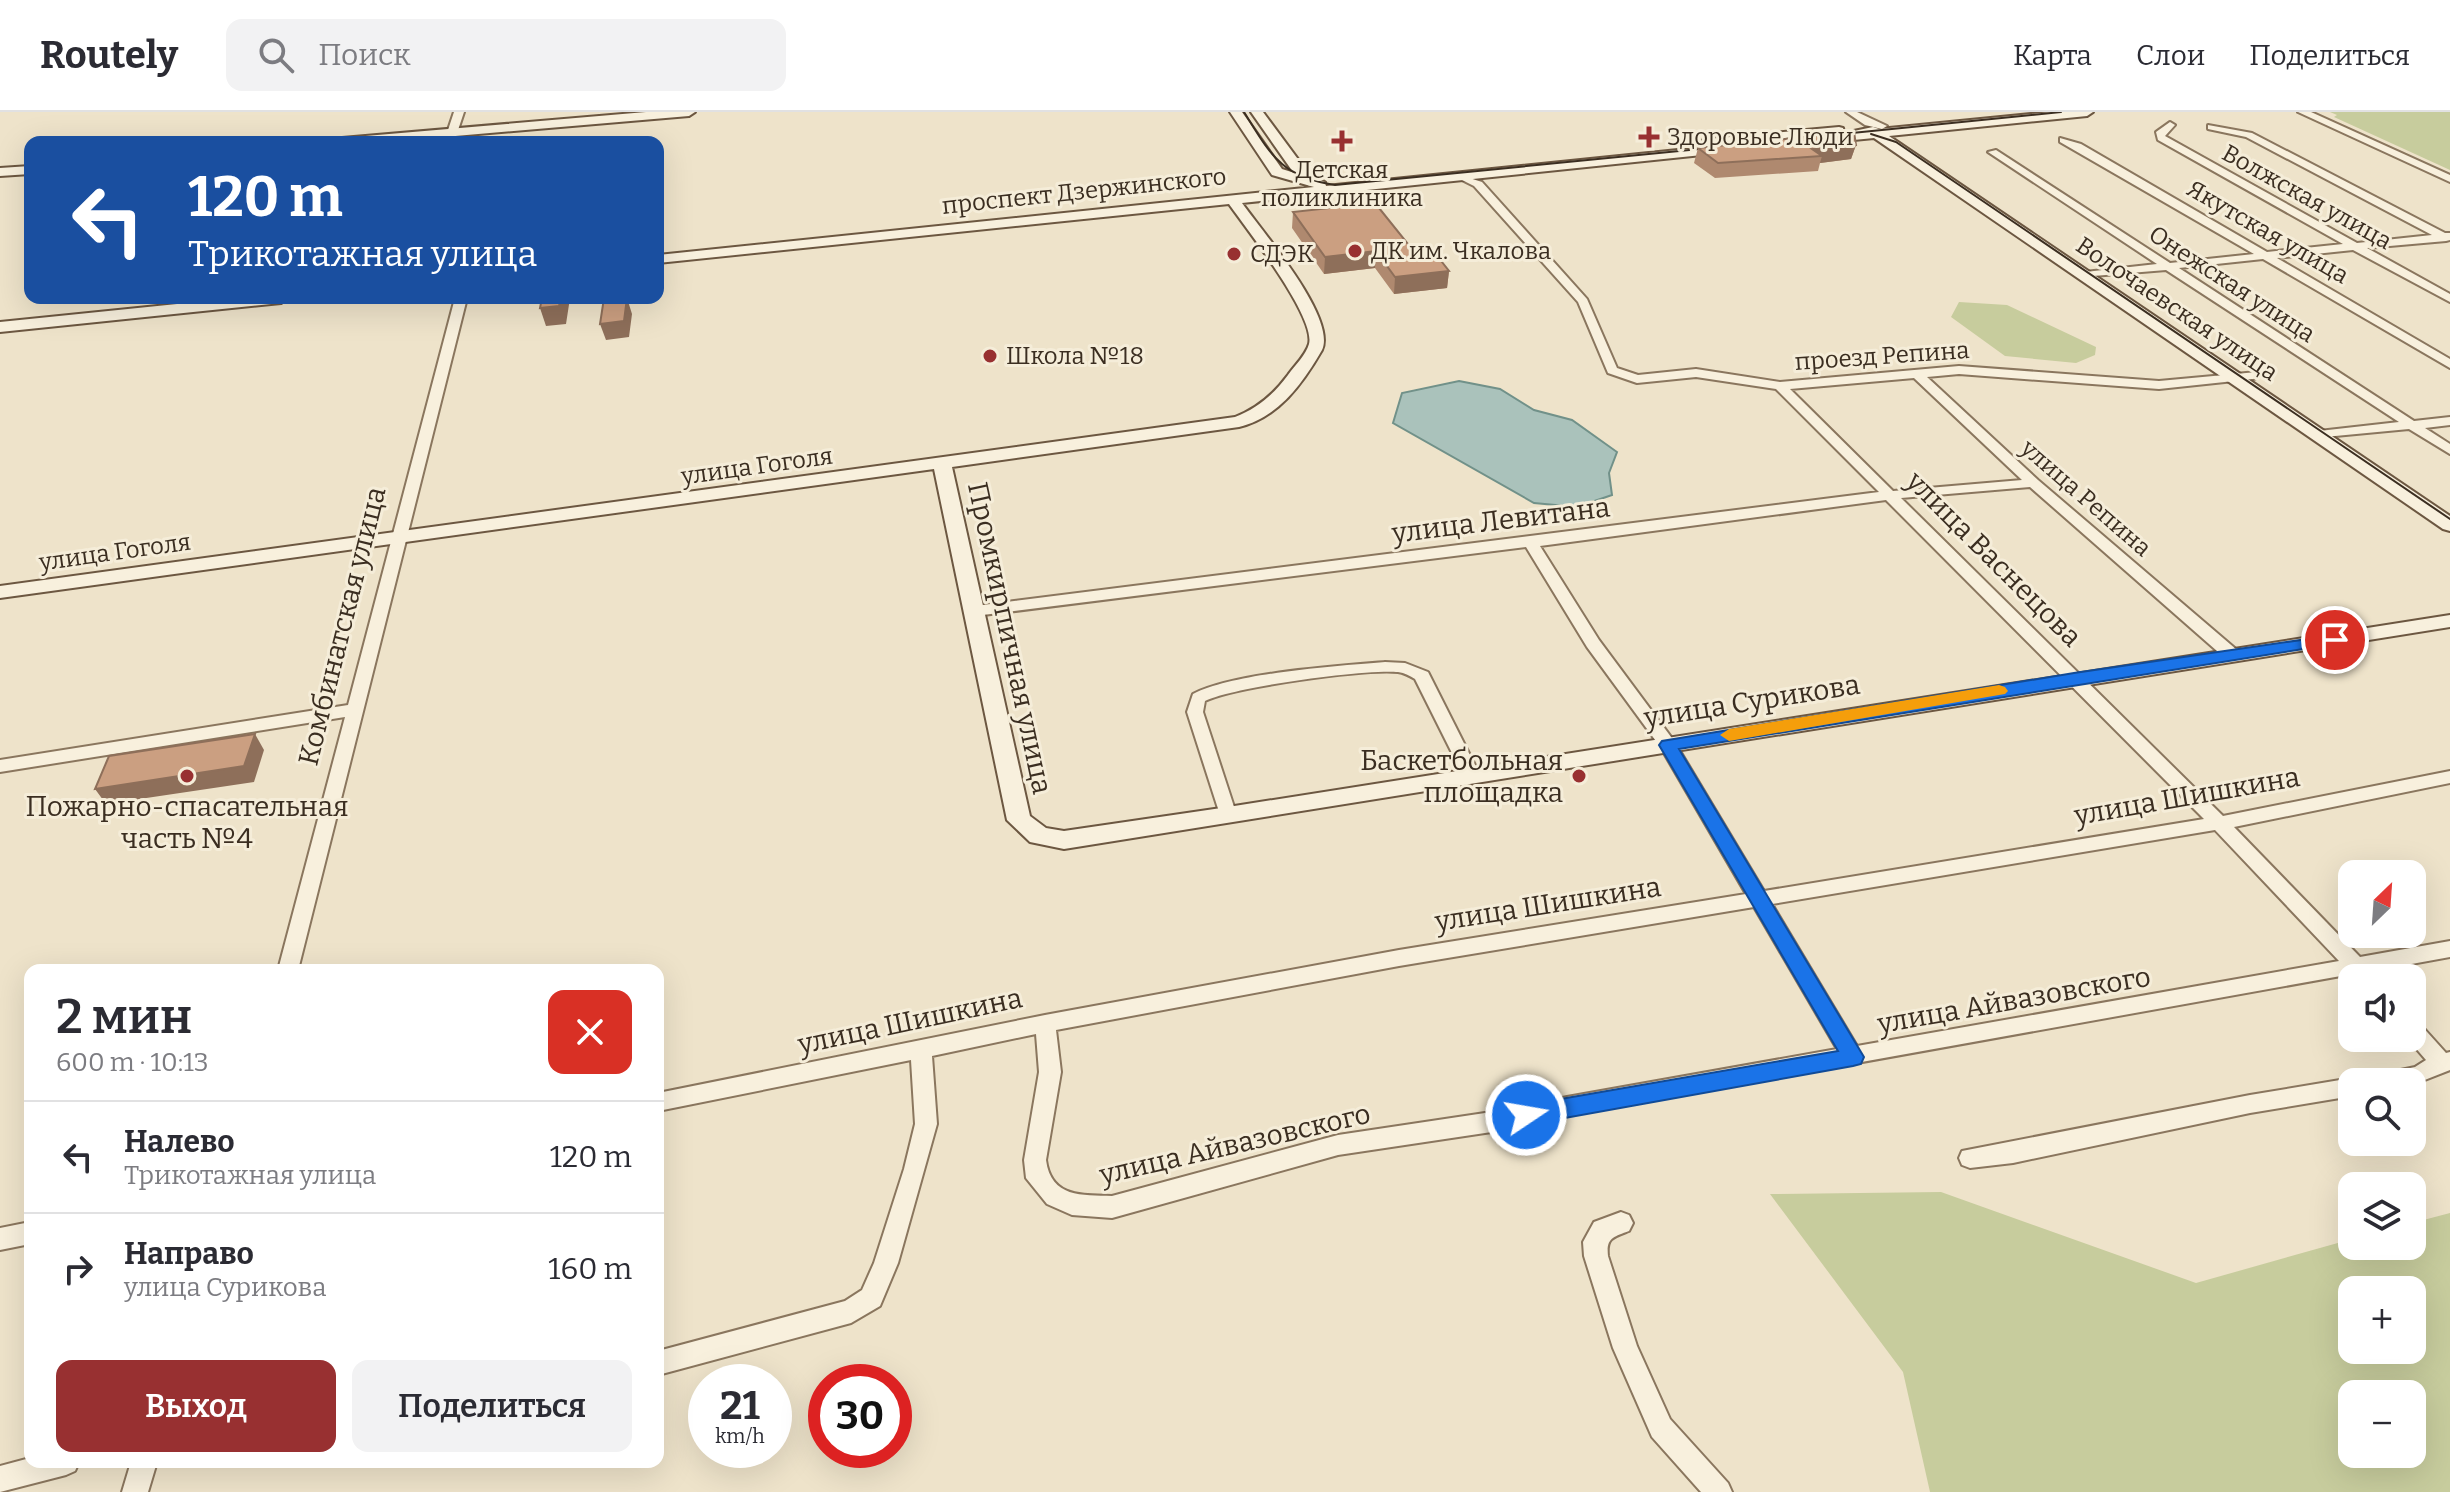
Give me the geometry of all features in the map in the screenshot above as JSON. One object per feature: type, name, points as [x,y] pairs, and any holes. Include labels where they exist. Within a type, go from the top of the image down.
[{"type":"main road","points":[[461,136],[689,112]]},
{"type":"main road","points":[[1236,112],[1277,172],[1313,184],[1350,184]]},
{"type":"main road","points":[[1257,112],[1294,178]]},
{"type":"main road","name":"проспект Дзержинского","points":[[1350,184],[1464,177],[2028,112]]},
{"type":"main road","name":"проспект Дзержинского","points":[[664,251],[2087,112]]},
{"type":"main road","name":"Волочаевская улица","points":[[1882,131],[2093,274],[2235,377],[2450,510]]},
{"type":"main road","name":"Волочаевская улица","points":[[1882,131],[2093,274],[2253,375],[2450,525]]},
{"type":"main road","points":[[0,172],[24,170]]},
{"type":"main road","points":[[1255,194],[1275,180],[1277,172]]},
{"type":"main road","points":[[1255,194],[1294,178],[1317,177],[1350,184]]},
{"type":"main road","name":"проспект Дзержинского","points":[[664,258],[1233,200],[1255,194]]},
{"type":"main road","name":"улица Гоголя","points":[[0,592],[397,540],[1239,422],[1258,415],[1290,386],[1318,342],[1318,329],[1309,308],[1233,200]]},
{"type":"main road","points":[[0,320],[157,304]]},
{"type":"main road","points":[[0,327],[223,304]]},
{"type":"main road","name":"Промкирпичная улица","points":[[942,465],[1019,820],[1039,836],[1064,840]]},
{"type":"main road","name":"улица Сурикова","points":[[1064,840],[2450,621]]},
{"type":"street","points":[[451,136],[459,112]]},
{"type":"street","points":[[1851,112],[1882,131]]},
{"type":"street","points":[[2303,112],[2450,179]]},
{"type":"street","name":"Волжская улица","points":[[2170,125],[2159,134],[2161,138],[2450,299]]},
{"type":"street","points":[[2211,127],[2249,135],[2448,237]]},
{"type":"street","name":"Якутская улица","points":[[2063,140],[2450,364]]},
{"type":"street","name":"Онежская улица","points":[[1993,152],[2450,450]]},
{"type":"street","name":"проезд Репина","points":[[1464,177],[1478,184],[1583,301],[1612,370],[1637,379],[1696,373],[1780,386],[1915,372],[1994,371],[2159,385],[2253,375]]},
{"type":"street","points":[[2093,274],[2448,237]]},
{"type":"street","name":"Комбинатская улица","points":[[290,964],[459,304]]},
{"type":"street","name":"улица Репина","points":[[1915,372],[2033,483],[2231,654]]},
{"type":"street","name":"улица Васнецова","points":[[1780,386],[2219,823],[2355,964]]},
{"type":"street","points":[[2327,434],[2450,421]]},
{"type":"street","name":"улица Левитана","points":[[975,611],[1891,495],[2033,483]]},
{"type":"street","points":[[1530,542],[1593,643],[1668,745],[1853,1057]]},
{"type":"street","points":[[1228,816],[1195,712],[1197,700],[1202,695],[1226,687],[1380,668],[1411,669],[1422,676],[1471,775]]},
{"type":"street","points":[[0,766],[354,710]]},
{"type":"street","name":"улица Шишкина","points":[[664,1101],[1045,1024],[1399,958],[2219,823],[2450,777]]},
{"type":"street","name":"улица Айвазовского","points":[[2393,964],[2450,949]]},
{"type":"street","name":"улица Айвазовского","points":[[1045,1024],[1050,1072],[1035,1160],[1037,1178],[1055,1197],[1072,1205],[1112,1207],[1338,1145],[1505,1120],[1567,1106],[2338,976]]},
{"type":"street","points":[[2426,1043],[2445,1062],[2426,1072]]},
{"type":"street","points":[[664,1361],[851,1311],[871,1298],[886,1263],[926,1124],[921,1051]]},
{"type":"street","points":[[1970,1158],[2013,1153],[2250,1104],[2338,1089]]},
{"type":"street","points":[[1621,1223],[1602,1230],[1595,1242],[1596,1256],[1625,1348],[1661,1428],[1719,1492]]},
{"type":"street","points":[[0,1239],[24,1234]]},
{"type":"street","points":[[0,1479],[43,1468]]},
{"type":"street","points":[[135,1492],[142,1468]]},
{"type":"green space","points":[[2330,112],[2450,112],[2450,170],[2334,117],[2337,115]]},
{"type":"green space","points":[[1959,302],[2007,305],[2096,347],[2095,355],[2076,363],[2005,356],[1951,317]]},
{"type":"green space","points":[[1941,1192],[2196,1283],[2338,1243],[2338,1260],[2426,1260],[2426,1219],[2450,1213],[2450,1492],[1930,1492],[1903,1372],[1770,1194]]},
{"type":"water","points":[[1459,381],[1500,389],[1534,410],[1572,420],[1617,452],[1609,473],[1612,495],[1577,507],[1534,503],[1393,423],[1402,393]]},
{"type":"building","points":[[1854,132],[1856,145],[1812,149],[1822,156],[1718,163],[1698,148]]},
{"type":"building","points":[[1375,203],[1420,259],[1438,257],[1449,271],[1395,277],[1376,251],[1325,257],[1293,212]]},
{"type":"building","points":[[541,304],[560,304],[559,306],[540,308]]},
{"type":"building","points":[[603,304],[626,304],[624,321],[600,324]]},
{"type":"building","points":[[255,734],[244,766],[95,789],[109,756]]},
{"type":"tram line","points":[[1244,112],[1279,162],[1302,176],[1335,185],[1720,147]]},
{"type":"tram line","points":[[1832,135],[2061,112]]},
{"type":"tram line","points":[[1710,147],[1841,133]]},
{"type":"tram line","points":[[1871,134],[1896,142],[2450,519]]},
{"type":"slow traffic","points":[[1729,735],[1999,691]]},
{"type":"place","name":"Здоровые Люди","points":[[1649,137]]},
{"type":"place","name":"Детская поликлиника","points":[[1342,141]]},
{"type":"place","name":"ДК им. Чкалова","points":[[1355,251]]},
{"type":"place","name":"СДЭК","points":[[1234,254]]},
{"type":"place","name":"Школа №18","points":[[990,356]]},
{"type":"place","name":"Пожарно-спасательная часть №4","points":[[187,776]]},
{"type":"place","name":"Баскетбольная площадка","points":[[1579,776]]},
{"type":"route","points":[[1526,1115],[1853,1057],[1668,745],[2074,678],[2335,640]]}]
